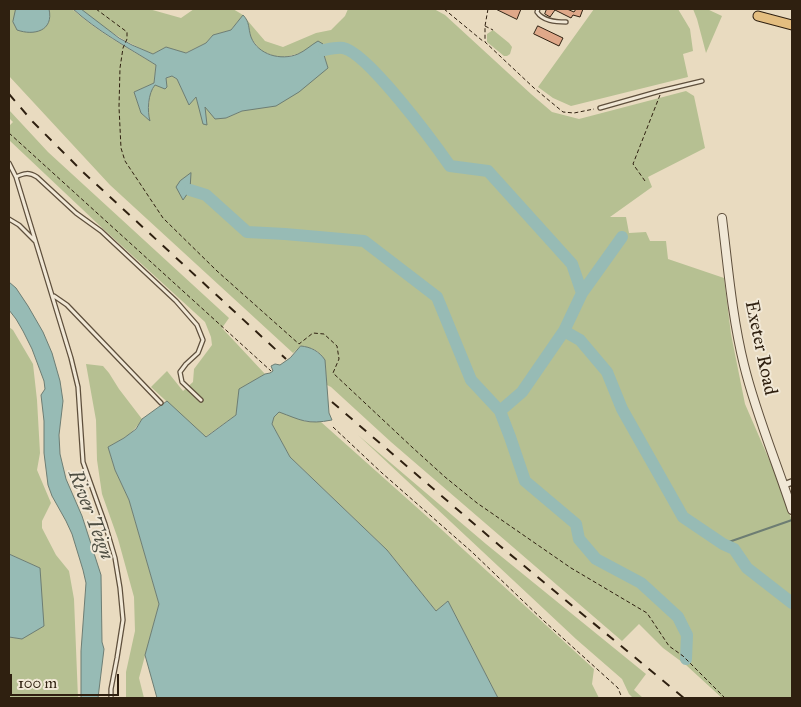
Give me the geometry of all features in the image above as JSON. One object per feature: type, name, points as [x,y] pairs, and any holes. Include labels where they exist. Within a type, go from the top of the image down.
[{"type":"main road","points":[[758,16],[792,25]]},
{"type":"street","name":"Exeter Road","points":[[722,218],[736,327],[743,363],[752,395],[788,483],[792,510]]},
{"type":"lane","points":[[538,9],[537,12],[540,16],[554,22],[566,22]]},
{"type":"lane","points":[[554,22],[554,28]]},
{"type":"lane","points":[[600,108],[702,81]]},
{"type":"lane","points":[[9,163],[16,177],[78,387],[83,462],[115,558],[123,620],[118,658],[111,688],[111,698]]},
{"type":"lane","points":[[16,177],[23,173],[36,177],[76,213],[108,238],[176,301],[198,325],[202,340],[198,353],[180,372],[182,382],[201,400]]},
{"type":"lane","points":[[9,219],[19,225],[36,242]]},
{"type":"lane","points":[[52,295],[67,305],[161,403]]},
{"type":"path","points":[[96,9],[127,32],[120,68],[118,107],[121,148],[125,161],[163,218],[217,271],[299,344],[313,333],[324,334],[337,346],[338,359],[334,373],[413,448],[477,503],[571,568],[647,613],[669,646],[683,656],[725,698]]},
{"type":"path","points":[[444,9],[485,42],[563,112],[574,113],[600,108]]},
{"type":"path","points":[[485,42],[484,26],[488,9]]},
{"type":"path","points":[[484,26],[493,30]]},
{"type":"path","points":[[644,181],[633,164],[660,97],[660,91]]},
{"type":"path","points":[[9,133],[271,371]]},
{"type":"path","points":[[334,427],[608,678],[618,688],[622,698]]},
{"type":"green space","points":[[9,9],[16,9],[44,28],[49,19],[49,9],[72,9],[123,46],[156,65],[154,83],[134,92],[141,113],[149,120],[149,100],[152,89],[160,81],[172,76],[177,79],[189,104],[196,97],[204,124],[205,106],[226,118],[242,111],[256,108],[328,68],[323,44],[280,58],[261,51],[251,38],[247,20],[265,41],[283,47],[316,33],[331,30],[345,16],[348,9],[434,9],[445,15],[552,112],[579,119],[686,91],[694,96],[705,148],[648,177],[652,187],[610,217],[626,217],[629,233],[646,232],[650,241],[666,241],[668,259],[724,278],[731,334],[745,404],[781,487],[792,521],[792,698],[722,698],[686,665],[663,648],[639,624],[622,641],[391,442],[327,385],[325,364],[321,354],[301,346],[293,353],[110,185],[9,76]]},
{"type":"green space","points":[[81,9],[149,9],[181,18],[194,9],[233,9],[243,15],[231,30],[213,35],[206,43],[185,53],[166,47],[153,54],[115,34]]},
{"type":"green space","points":[[594,9],[678,9],[690,29],[693,51],[683,54],[688,77],[571,106],[553,98],[538,87]]},
{"type":"green space","points":[[693,9],[707,9],[722,16],[706,53],[697,19]]},
{"type":"green space","points":[[493,30],[512,47],[510,54],[507,56],[504,56],[487,42],[487,34]]},
{"type":"green space","points":[[9,110],[48,152],[229,318],[222,328],[265,374],[240,389],[236,415],[205,437],[151,387],[167,371],[183,391],[193,382],[194,369],[212,345],[205,322],[9,140],[9,124],[13,122],[9,118]]},
{"type":"green space","points":[[9,327],[13,330],[33,364],[40,453],[37,470],[51,503],[42,521],[42,528],[56,555],[69,571],[74,599],[78,698],[9,698],[9,637],[22,639],[40,568],[9,554]]},
{"type":"green space","points":[[86,364],[103,366],[142,419],[123,439],[108,447],[115,470],[129,500],[159,604],[139,678],[144,698],[126,698],[126,672],[135,631],[134,597],[118,539],[102,494],[97,460],[96,420]]},
{"type":"green space","points":[[279,411],[307,422],[321,422],[441,529],[594,669],[592,684],[599,698],[498,698],[448,601],[436,611],[387,550],[290,457],[272,424],[274,416]]},
{"type":"green space","points":[[358,435],[486,544],[646,674],[634,690],[643,698],[633,698],[622,679],[576,639]]},
{"type":"water","points":[[16,9],[49,9],[49,22],[46,27],[36,32],[17,30],[13,22]]},
{"type":"water","points":[[73,9],[81,9],[119,38],[153,54],[166,47],[186,53],[206,43],[213,35],[231,30],[243,15],[248,23],[254,43],[264,52],[284,57],[291,56],[301,53],[318,41],[323,44],[328,68],[299,92],[276,106],[242,111],[226,118],[215,119],[205,107],[207,125],[203,124],[196,97],[189,105],[177,79],[172,76],[166,78],[167,87],[165,89],[155,85],[153,88],[149,102],[150,121],[141,113],[134,92],[154,83],[156,65],[102,32]]},
{"type":"water","points":[[191,173],[190,190],[183,200],[176,187],[180,181]]},
{"type":"water","name":"River Teign","points":[[9,282],[16,288],[43,332],[52,353],[60,381],[63,401],[59,435],[60,454],[66,479],[82,516],[101,575],[102,642],[104,649],[98,698],[81,698],[81,651],[86,583],[72,534],[48,485],[44,453],[44,421],[41,395],[45,389],[44,381],[32,349],[9,310]]},
{"type":"water","points":[[301,346],[314,350],[325,360],[329,413],[332,420],[310,422],[279,412],[274,417],[272,424],[290,457],[387,550],[436,611],[448,601],[498,698],[157,698],[145,655],[159,604],[129,500],[115,470],[108,447],[136,429],[142,419],[167,401],[206,437],[236,415],[239,389],[273,371],[271,366],[275,364],[280,365],[290,358]]},
{"type":"water","points":[[9,554],[40,568],[44,626],[22,639],[9,637]]},
{"type":"building","points":[[496,9],[521,9],[517,19]]},
{"type":"building","points":[[547,9],[567,9],[574,12],[576,9],[583,9],[580,17],[573,15],[571,18],[555,10],[550,17],[545,14]]},
{"type":"building","points":[[538,26],[563,38],[559,46],[534,34]]},
{"type":"waterway","points":[[324,50],[343,48],[354,53],[368,65],[400,100],[450,166],[488,171],[572,264],[582,293],[564,331]]},
{"type":"waterway","points":[[190,190],[206,195],[247,232],[364,241],[437,297],[471,380],[500,411],[525,481],[576,524],[579,539],[596,559],[641,583],[678,617],[687,635],[686,659]]},
{"type":"waterway","points":[[582,293],[622,237]]},
{"type":"waterway","points":[[500,411],[522,392],[564,331],[580,340],[607,372],[622,409],[683,517],[723,544],[734,549],[747,568],[792,603]]},
{"type":"waterway","points":[[723,544],[792,520]]},
{"type":"railway","points":[[9,94],[33,122],[84,173],[286,359]]},
{"type":"railway","points":[[332,402],[500,546],[684,698]]}]
